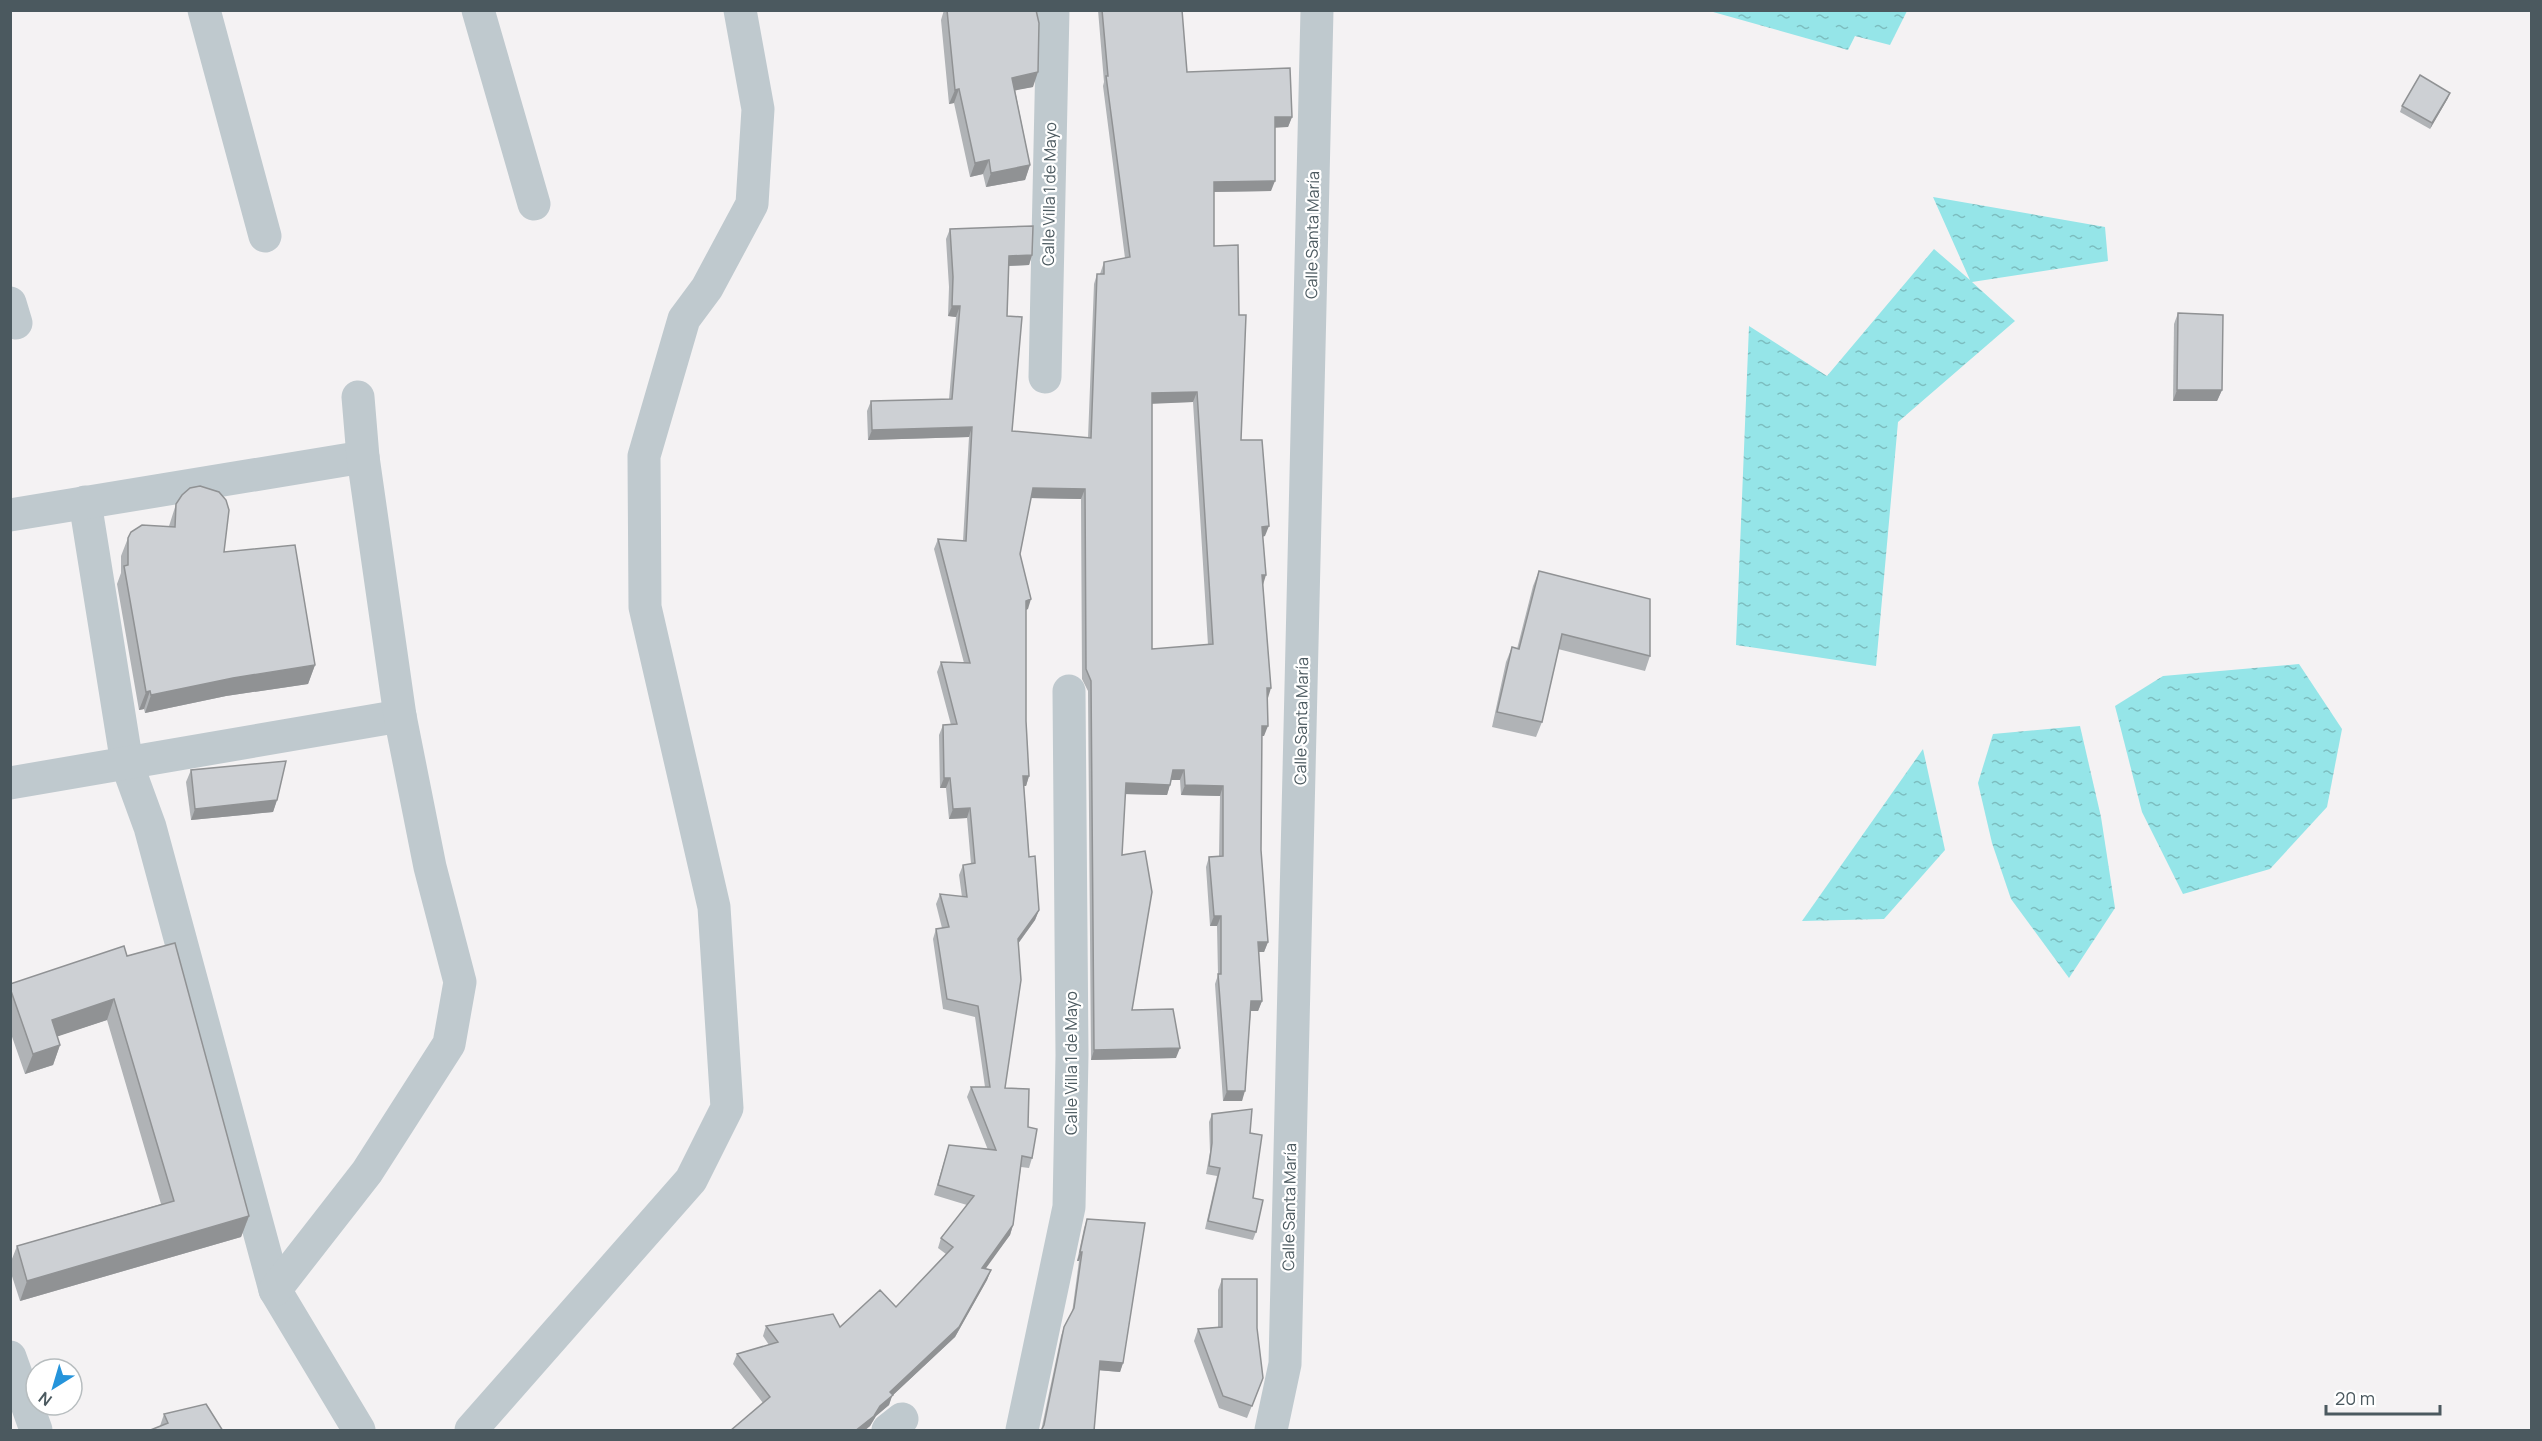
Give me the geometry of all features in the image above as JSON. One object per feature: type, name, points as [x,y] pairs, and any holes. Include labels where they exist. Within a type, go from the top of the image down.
[{"type":"street","points":[[204,10],[265,236]]},
{"type":"street","points":[[478,10],[534,204]]},
{"type":"street","points":[[471,1431],[691,1180],[727,1108],[714,907],[645,607],[644,456],[684,319],[707,288],[752,204],[758,109],[740,10]]},
{"type":"street","name":"Calle Villa 1 de Mayo","points":[[1045,377],[1053,10]]},
{"type":"street","name":"Calle Santa María","points":[[1272,1431],[1285,1364],[1317,10]]},
{"type":"street","points":[[275,1290],[367,1173],[449,1044],[460,982],[430,867],[400,716],[363,457],[357,397]]},
{"type":"street","points":[[10,515],[363,457]]},
{"type":"street","points":[[85,502],[127,764],[150,827],[275,1290],[359,1431]]},
{"type":"street","name":"Calle Villa 1 de Mayo","points":[[1022,1431],[1069,1207],[1072,1043],[1068,691]]},
{"type":"street","points":[[10,783],[400,716]]},
{"type":"street","points":[[10,1357],[36,1431]]},
{"type":"water","points":[[1706,10],[1907,11],[1890,45],[1855,36],[1848,50]]},
{"type":"water","points":[[1933,197],[2105,227],[2108,261],[1972,282],[2015,321],[1898,422],[1876,666],[1736,645],[1749,326],[1827,376],[1934,249],[1970,280]]},
{"type":"water","points":[[2299,664],[2342,729],[2327,807],[2270,869],[2183,894],[2142,812],[2115,706],[2163,676]]},
{"type":"water","points":[[2080,726],[2101,817],[2115,908],[2069,978],[2011,899],[1992,843],[1978,783],[1993,734]]},
{"type":"water","points":[[1923,749],[1945,850],[1884,919],[1802,921]]},
{"type":"building","points":[[947,10],[1036,10],[1039,23],[1038,72],[1012,78],[1030,165],[991,173],[989,160],[975,163],[959,89],[955,90]]},
{"type":"building","points":[[1102,10],[1182,10],[1187,72],[1290,68],[1292,117],[1275,117],[1275,181],[1214,182],[1214,246],[1238,245],[1239,315],[1246,315],[1241,440],[1262,440],[1269,526],[1262,527],[1266,575],[1262,575],[1271,688],[1267,688],[1268,726],[1262,726],[1261,850],[1268,942],[1258,942],[1262,1001],[1251,1001],[1245,1091],[1227,1091],[1218,974],[1221,974],[1221,916],[1214,916],[1209,857],[1223,856],[1223,786],[1185,785],[1184,770],[1173,770],[1170,785],[1126,783],[1122,855],[1145,851],[1152,892],[1132,1010],[1173,1009],[1180,1048],[1094,1050],[1091,681],[1086,669],[1085,489],[1033,488],[1020,554],[1031,599],[1026,601],[1026,721],[1029,776],[1023,776],[1029,857],[1035,856],[1039,910],[1018,939],[1021,980],[1005,1088],[1029,1089],[1028,1127],[1037,1129],[1032,1158],[1022,1156],[1013,1225],[982,1268],[991,1270],[959,1327],[890,1392],[893,1395],[880,1406],[874,1416],[855,1431],[730,1431],[770,1397],[737,1354],[778,1342],[766,1326],[833,1314],[840,1327],[880,1290],[896,1307],[953,1247],[941,1238],[974,1196],[938,1185],[949,1145],[996,1150],[971,1087],[990,1087],[978,1006],[947,999],[936,929],[949,927],[940,894],[967,897],[963,865],[975,863],[970,808],[953,809],[950,778],[944,778],[943,725],[957,724],[941,662],[970,663],[938,539],[966,541],[972,427],[872,430],[871,401],[952,399],[960,306],[952,306],[950,229],[1033,226],[1032,255],[1009,256],[1007,316],[1022,317],[1012,431],[1091,438],[1097,274],[1104,274],[1104,262],[1130,257],[1106,76],[1108,76]],"holes":[[[1197,392],[1213,644],[1152,649],[1152,393]]]},
{"type":"building","points":[[2420,75],[2450,93],[2432,123],[2402,106]]},
{"type":"building","points":[[2178,313],[2223,315],[2222,390],[2177,390]]},
{"type":"building","points":[[200,486],[219,492],[226,500],[229,510],[224,552],[295,545],[315,665],[233,678],[151,695],[150,691],[146,692],[124,566],[128,565],[128,538],[131,532],[142,525],[175,527],[176,504],[190,488]]},
{"type":"building","points":[[1539,571],[1650,599],[1650,656],[1562,634],[1542,722],[1497,712],[1512,647],[1519,649]]},
{"type":"building","points":[[286,761],[277,800],[195,809],[191,770]]},
{"type":"building","points":[[175,943],[249,1216],[27,1281],[17,1246],[174,1201],[114,999],[52,1020],[60,1045],[33,1054],[10,984],[124,946],[127,956]]},
{"type":"building","points":[[1252,1109],[1250,1133],[1262,1135],[1253,1198],[1263,1200],[1256,1232],[1208,1221],[1220,1168],[1209,1166],[1212,1114]]},
{"type":"building","points":[[1087,1219],[1145,1223],[1123,1363],[1100,1361],[1094,1431],[1041,1431],[1064,1327],[1074,1308],[1082,1252],[1080,1252]]},
{"type":"building","points":[[1222,1279],[1257,1279],[1257,1328],[1263,1378],[1252,1406],[1223,1396],[1198,1329],[1222,1327]]},
{"type":"building","points":[[206,1404],[223,1431],[148,1431],[168,1423],[164,1414]]}]
